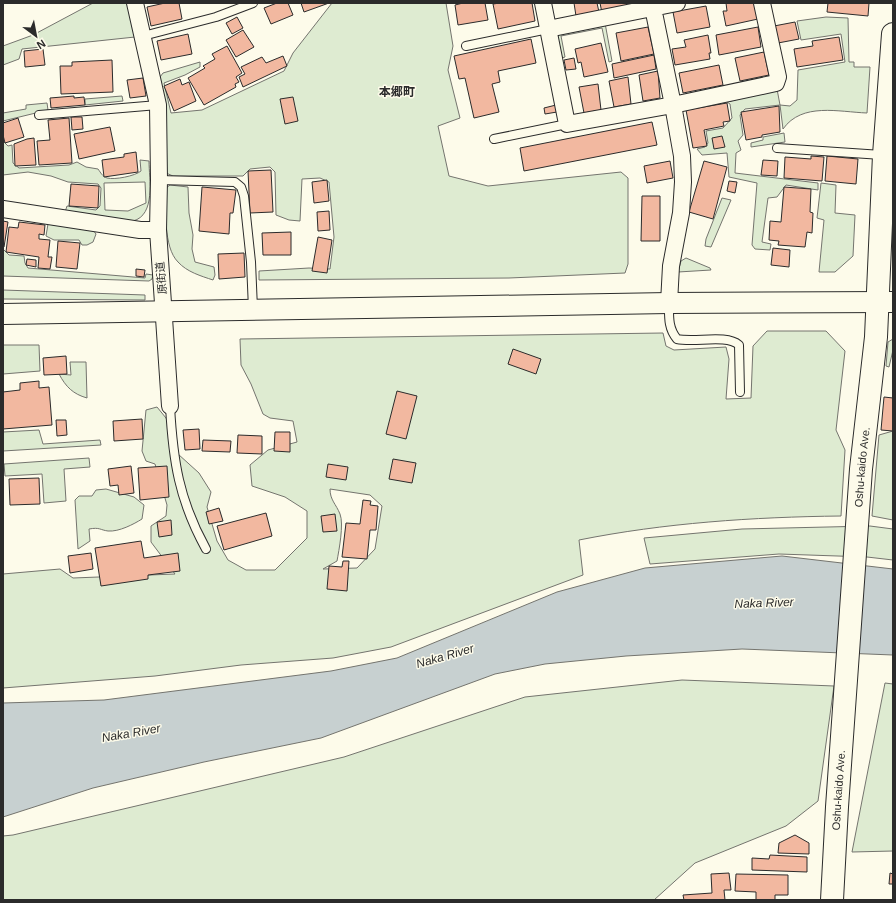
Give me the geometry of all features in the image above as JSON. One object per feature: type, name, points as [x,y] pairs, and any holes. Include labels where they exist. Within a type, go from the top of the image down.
[{"type":"main road","name":"Oshu-kaido Ave.","points":[[832,900],[837,807],[861,469],[876,337],[886,302],[884,155],[893,34]]},
{"type":"street","name":"原街道","points":[[135,3],[158,105],[158,230],[170,406]]},
{"type":"street","points":[[543,3],[567,124],[673,105],[776,83],[778,77],[762,3]]},
{"type":"street","points":[[548,29],[652,6],[677,3]]},
{"type":"street","points":[[652,6],[682,156],[683,182],[681,213],[671,266],[669,303]]},
{"type":"street","points":[[3,208],[140,230],[158,230]]},
{"type":"street","points":[[3,314],[164,310],[669,303],[886,302]]},
{"type":"lane","points":[[142,36],[216,17],[253,3]]},
{"type":"lane","points":[[466,46],[548,29]]},
{"type":"lane","points":[[39,115],[158,105]]},
{"type":"lane","points":[[494,139],[567,124]]},
{"type":"lane","points":[[778,148],[884,155]]},
{"type":"lane","points":[[159,180],[235,182],[241,187],[244,196],[251,262],[253,309]]},
{"type":"lane","points":[[669,303],[670,325],[672,333],[677,339],[686,341],[727,339],[735,341],[739,345],[740,392]]},
{"type":"lane","name":"原街道","points":[[170,406],[172,446],[177,476],[182,495],[195,529],[206,549]]},
{"type":"green space","points":[[93,3],[127,3],[135,37],[22,49],[19,59],[3,65],[3,46],[33,35]]},
{"type":"green space","points":[[332,3],[446,3],[453,46],[448,70],[460,118],[438,126],[449,176],[488,186],[621,172],[628,178],[628,264],[625,273],[509,278],[259,280],[259,271],[309,268],[330,269],[334,237],[329,182],[320,178],[302,179],[300,221],[289,220],[276,215],[275,172],[270,167],[250,169],[243,176],[173,176],[166,173],[166,114],[160,77],[163,73],[200,62],[200,67],[185,75],[164,83],[171,113],[202,110],[284,71],[293,53]]},
{"type":"green space","points":[[826,17],[848,18],[849,62],[854,62],[854,67],[870,67],[867,113],[822,110],[811,112],[800,115],[783,129],[780,105],[790,106],[797,100],[798,70],[845,62],[841,34],[801,40],[797,21]]},
{"type":"green space","points":[[605,23],[612,61],[609,62],[602,28],[561,36],[565,57],[562,58],[557,33]]},
{"type":"green space","points":[[777,89],[780,105],[745,109],[740,115],[743,135],[738,141],[741,150],[736,153],[735,173],[818,183],[818,190],[786,185],[777,197],[768,198],[762,242],[771,244],[770,250],[755,249],[752,245],[757,183],[729,177],[727,153],[702,155],[697,149],[705,147],[708,143],[706,131],[723,128],[732,118],[730,104],[727,102]]},
{"type":"green space","points":[[122,96],[123,101],[85,105],[85,99]]},
{"type":"green space","points":[[47,103],[48,110],[3,121],[3,113],[26,109],[26,105]]},
{"type":"green space","points":[[784,133],[785,142],[751,147],[751,143],[763,140],[763,137]]},
{"type":"green space","points":[[3,141],[8,146],[12,145],[13,163],[19,168],[69,165],[77,162],[86,167],[98,169],[107,178],[120,178],[130,176],[141,171],[140,160],[149,161],[150,196],[145,212],[133,221],[65,212],[67,206],[96,210],[100,206],[101,188],[98,184],[68,182],[51,176],[28,172],[3,175]],"holes":[[[145,182],[146,203],[128,211],[105,210],[104,183]]]},
{"type":"green space","points":[[821,183],[836,185],[835,213],[855,215],[853,256],[835,272],[819,272],[824,220],[817,218]]},
{"type":"green space","points":[[170,185],[188,187],[189,213],[193,235],[192,249],[195,262],[214,267],[215,275],[213,280],[194,273],[186,268],[178,262],[173,255],[166,227],[166,188]]},
{"type":"green space","points":[[722,198],[731,200],[711,247],[705,246],[706,239]]},
{"type":"green space","points":[[48,224],[93,230],[96,234],[93,242],[87,245],[82,245],[79,240],[54,240],[46,236]]},
{"type":"green space","points":[[3,249],[9,255],[24,256],[25,263],[28,268],[145,278],[146,274],[153,275],[152,279],[149,281],[3,276]]},
{"type":"green space","points":[[686,258],[710,268],[711,270],[678,272],[681,261]]},
{"type":"green space","points":[[3,290],[145,295],[145,300],[3,299]]},
{"type":"green space","points":[[767,331],[826,331],[845,351],[836,430],[845,450],[841,516],[775,518],[676,525],[579,540],[583,575],[391,647],[333,658],[241,665],[155,676],[3,688],[3,574],[60,569],[73,578],[175,574],[151,542],[151,526],[166,516],[167,505],[155,464],[146,461],[142,451],[146,410],[157,407],[166,418],[175,438],[178,454],[199,473],[211,492],[207,507],[217,541],[228,560],[246,570],[275,570],[307,538],[307,511],[285,497],[252,486],[250,465],[268,450],[297,442],[293,421],[270,418],[263,414],[251,384],[241,365],[240,339],[663,333],[666,346],[674,350],[726,347],[729,359],[726,399],[751,398],[753,346]],"holes":[[[330,489],[370,495],[382,506],[375,549],[357,568],[323,569],[337,561],[341,537],[341,518],[332,499]]]},
{"type":"green space","points":[[893,339],[893,350],[889,367],[886,366],[888,342]]},
{"type":"green space","points":[[3,345],[39,345],[40,371],[3,374]]},
{"type":"green space","points":[[70,362],[86,362],[87,398],[70,389],[64,383],[59,374],[71,375]]},
{"type":"green space","points":[[39,430],[43,444],[100,440],[101,445],[3,451],[3,432]]},
{"type":"green space","points":[[893,431],[893,520],[872,516],[879,435]]},
{"type":"green space","points":[[89,458],[90,467],[64,469],[66,501],[44,503],[42,474],[5,476],[4,464]]},
{"type":"green space","points":[[106,489],[134,497],[144,505],[142,519],[121,529],[112,531],[98,528],[89,529],[90,541],[78,549],[75,500],[79,496],[92,496],[96,490]]},
{"type":"green space","points":[[870,526],[893,529],[893,560],[867,557],[779,554],[650,564],[644,538],[742,529]]},
{"type":"green space","points":[[682,680],[834,686],[818,801],[786,826],[695,863],[654,900],[3,900],[3,836],[13,835],[344,757],[525,697]]},
{"type":"green space","points":[[885,683],[893,684],[893,851],[852,852]]},
{"type":"water","name":"Naka River","points":[[782,556],[893,569],[893,655],[742,649],[626,656],[545,664],[495,674],[321,738],[204,762],[93,788],[3,817],[3,703],[104,700],[331,671],[397,658],[557,592],[645,568]]},
{"type":"building","points":[[165,3],[179,3],[182,19],[151,26],[147,7]]},
{"type":"building","points":[[277,3],[288,3],[293,15],[271,24],[264,8]]},
{"type":"building","points":[[301,3],[329,3],[304,12]]},
{"type":"building","points":[[463,3],[485,3],[488,20],[458,25],[455,5]]},
{"type":"building","points":[[532,3],[535,21],[498,29],[493,4]]},
{"type":"building","points":[[574,3],[597,3],[599,12],[576,16]]},
{"type":"building","points":[[600,3],[642,3],[602,13]]},
{"type":"building","points":[[726,3],[755,3],[758,19],[726,26],[723,11],[727,11]]},
{"type":"building","points":[[828,3],[869,3],[868,16],[827,12]]},
{"type":"building","points":[[706,6],[710,27],[677,33],[673,12]]},
{"type":"building","points":[[237,17],[243,28],[232,34],[226,23]]},
{"type":"building","points":[[795,22],[799,39],[778,43],[774,26]]},
{"type":"building","points":[[648,27],[654,54],[621,61],[616,33]]},
{"type":"building","points":[[758,27],[761,47],[719,55],[716,35]]},
{"type":"building","points":[[243,30],[254,47],[236,57],[226,40]]},
{"type":"building","points":[[188,34],[192,54],[161,60],[157,41]]},
{"type":"building","points":[[708,35],[711,53],[709,53],[710,59],[675,65],[672,49],[686,47],[684,40]]},
{"type":"building","points":[[839,37],[843,60],[797,67],[794,49],[813,46],[812,41]]},
{"type":"building","points":[[531,39],[536,63],[498,71],[500,82],[492,84],[499,112],[474,118],[465,78],[459,79],[454,56]]},
{"type":"building","points":[[601,43],[608,72],[584,77],[581,62],[578,63],[575,49]]},
{"type":"building","points":[[227,46],[242,73],[236,77],[239,82],[235,84],[236,87],[204,105],[188,78],[205,68],[203,66],[215,59],[212,54]]},
{"type":"building","points":[[43,49],[45,65],[25,67],[24,51]]},
{"type":"building","points":[[764,52],[769,75],[740,81],[735,58]]},
{"type":"building","points":[[654,55],[656,69],[614,78],[612,64]]},
{"type":"building","points":[[283,56],[287,66],[243,87],[239,77],[245,74],[241,67],[262,57],[266,63]]},
{"type":"building","points":[[574,58],[576,69],[566,70],[564,60]]},
{"type":"building","points":[[112,60],[113,92],[61,94],[60,66],[72,66],[72,62]]},
{"type":"building","points":[[719,65],[723,85],[683,93],[679,73]]},
{"type":"building","points":[[658,71],[660,98],[643,101],[639,75]]},
{"type":"building","points":[[628,77],[631,104],[614,107],[609,81]]},
{"type":"building","points":[[143,78],[146,96],[130,98],[127,80]]},
{"type":"building","points":[[180,79],[182,85],[189,82],[196,101],[174,111],[164,86]]},
{"type":"building","points":[[598,84],[601,110],[584,113],[579,87]]},
{"type":"building","points":[[74,96],[74,98],[84,97],[85,105],[51,108],[50,98]]},
{"type":"building","points":[[293,97],[298,121],[285,124],[280,99]]},
{"type":"building","points":[[727,103],[730,121],[723,122],[724,126],[704,130],[707,146],[693,148],[686,110]]},
{"type":"building","points":[[556,105],[557,112],[545,114],[544,108]]},
{"type":"building","points":[[779,106],[780,132],[762,135],[762,137],[746,140],[741,112]]},
{"type":"building","points":[[71,117],[82,117],[83,129],[72,130]]},
{"type":"building","points":[[18,118],[24,137],[5,143],[3,123]]},
{"type":"building","points":[[69,118],[72,163],[39,165],[37,141],[50,140],[48,120]]},
{"type":"building","points":[[652,122],[657,145],[524,171],[520,148]]},
{"type":"building","points":[[110,127],[115,151],[79,159],[74,134]]},
{"type":"building","points":[[722,136],[725,147],[714,149],[712,138]]},
{"type":"building","points":[[34,138],[36,165],[15,166],[14,144]]},
{"type":"building","points":[[136,152],[138,172],[104,177],[102,160],[124,157],[124,154]]},
{"type":"building","points":[[811,156],[824,157],[822,181],[784,178],[785,157],[811,159]]},
{"type":"building","points":[[827,156],[858,159],[856,184],[825,181]]},
{"type":"building","points":[[763,160],[778,161],[777,176],[761,175]]},
{"type":"building","points":[[670,161],[673,178],[647,183],[644,166]]},
{"type":"building","points":[[704,161],[727,167],[713,219],[689,212]]},
{"type":"building","points":[[271,170],[273,212],[250,213],[248,171]]},
{"type":"building","points":[[327,180],[329,201],[314,203],[312,182]]},
{"type":"building","points":[[729,181],[737,182],[735,193],[727,191]]},
{"type":"building","points":[[71,184],[99,186],[98,208],[69,206]]},
{"type":"building","points":[[202,187],[236,190],[233,213],[230,213],[229,234],[199,231]]},
{"type":"building","points":[[784,187],[811,189],[810,212],[813,213],[812,233],[807,232],[805,247],[778,245],[779,241],[769,240],[770,221],[781,222]]},
{"type":"building","points":[[642,196],[660,196],[660,241],[641,241]]},
{"type":"building","points":[[329,211],[330,230],[318,231],[317,212]]},
{"type":"building","points":[[3,221],[8,222],[4,247],[3,246]]},
{"type":"building","points":[[19,222],[45,225],[44,235],[39,234],[39,239],[50,240],[48,257],[52,257],[50,269],[38,268],[39,257],[6,252],[9,227],[18,228]]},
{"type":"building","points":[[291,232],[291,255],[263,255],[262,233]]},
{"type":"building","points":[[318,237],[332,240],[327,273],[312,271]]},
{"type":"building","points":[[58,241],[80,243],[77,269],[56,267]]},
{"type":"building","points":[[773,248],[790,250],[789,267],[771,265]]},
{"type":"building","points":[[244,253],[245,277],[219,279],[218,254]]},
{"type":"building","points":[[27,259],[36,260],[36,267],[26,265]]},
{"type":"building","points":[[136,269],[145,270],[144,277],[136,276]]},
{"type":"building","points":[[513,349],[541,359],[536,374],[508,364]]},
{"type":"building","points":[[66,356],[67,374],[44,375],[43,358]]},
{"type":"building","points":[[39,381],[39,388],[49,387],[52,425],[3,429],[3,392],[20,390],[20,383]]},
{"type":"building","points":[[397,391],[417,396],[406,439],[386,434]]},
{"type":"building","points":[[884,397],[893,398],[893,431],[881,430]]},
{"type":"building","points":[[142,419],[143,439],[114,441],[113,421]]},
{"type":"building","points":[[56,420],[66,420],[67,435],[57,436]]},
{"type":"building","points":[[199,429],[200,449],[185,450],[183,430]]},
{"type":"building","points":[[275,432],[290,432],[290,452],[274,451]]},
{"type":"building","points":[[238,435],[262,436],[262,454],[237,453]]},
{"type":"building","points":[[203,440],[231,441],[230,452],[202,451]]},
{"type":"building","points":[[393,459],[416,463],[412,483],[389,479]]},
{"type":"building","points":[[328,464],[348,467],[346,480],[326,477]]},
{"type":"building","points":[[131,466],[134,493],[119,495],[118,485],[110,486],[108,469]]},
{"type":"building","points":[[167,466],[169,497],[140,500],[138,468]]},
{"type":"building","points":[[39,478],[40,504],[10,505],[9,479]]},
{"type":"building","points":[[363,500],[371,501],[370,505],[378,506],[376,530],[370,530],[367,559],[342,557],[346,523],[360,524]]},
{"type":"building","points":[[219,508],[223,521],[209,524],[206,512]]},
{"type":"building","points":[[266,513],[272,536],[224,550],[217,526]]},
{"type":"building","points":[[335,514],[337,531],[323,532],[321,516]]},
{"type":"building","points":[[171,520],[172,535],[159,537],[157,522]]},
{"type":"building","points":[[141,541],[144,558],[178,553],[180,571],[148,575],[148,579],[101,586],[95,548]]},
{"type":"building","points":[[91,553],[93,569],[70,573],[68,556]]},
{"type":"building","points":[[343,561],[349,561],[347,591],[327,589],[329,566],[342,567]]},
{"type":"building","points":[[795,835],[809,843],[809,854],[778,853],[779,843]]},
{"type":"building","points":[[770,855],[807,857],[807,872],[752,870],[752,858],[769,859]]},
{"type":"building","points":[[729,873],[731,890],[724,890],[725,900],[684,900],[683,895],[712,893],[711,874]]},
{"type":"building","points":[[890,873],[893,874],[893,884],[889,884]]},
{"type":"building","points":[[736,874],[788,875],[788,895],[775,895],[775,900],[756,900],[756,892],[735,891]]},
{"type":"district","name":"本郷町","points":[[397,92]]}]
